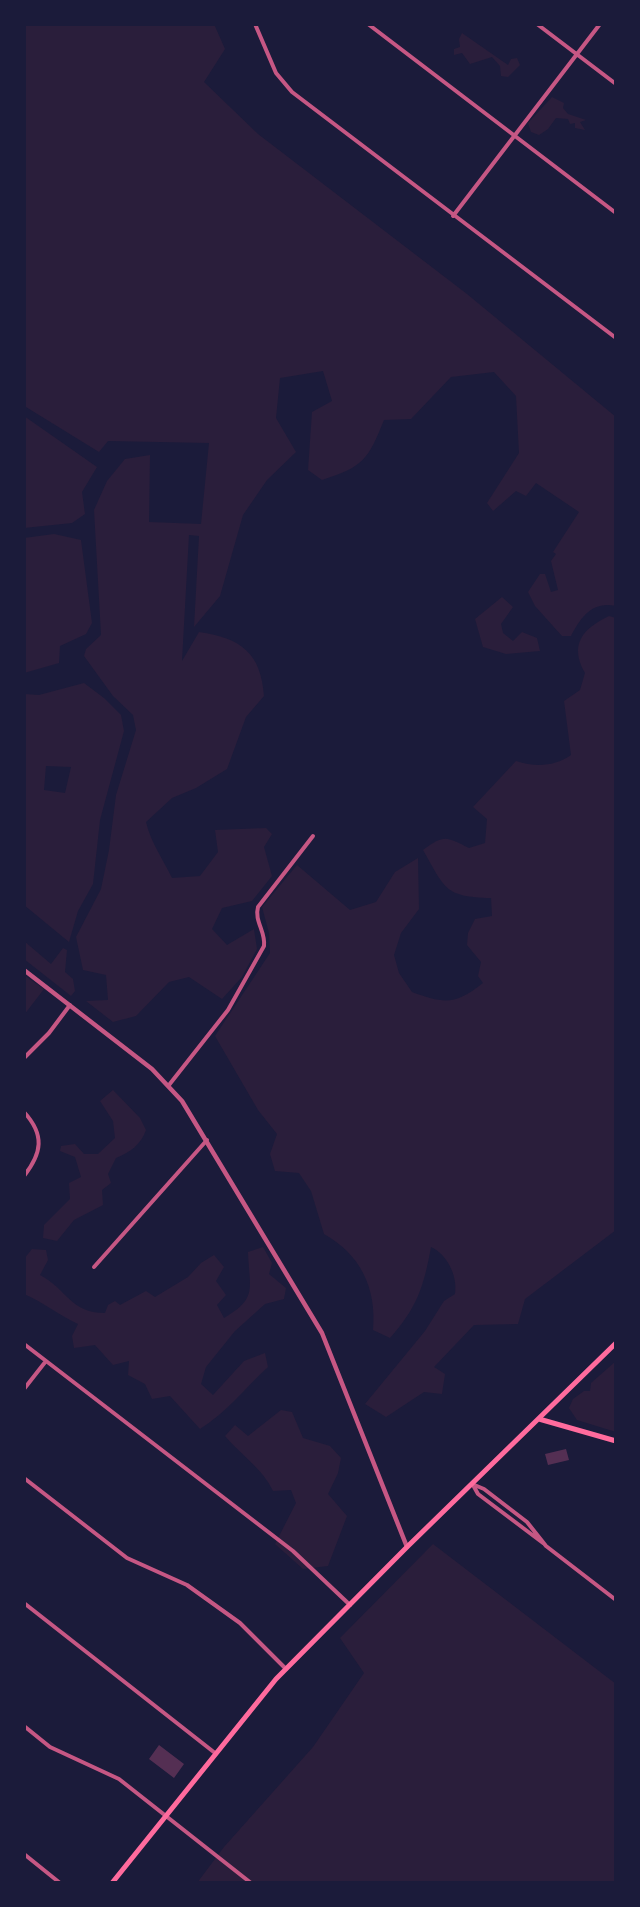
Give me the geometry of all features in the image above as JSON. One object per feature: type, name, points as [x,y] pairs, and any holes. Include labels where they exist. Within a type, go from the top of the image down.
[{"type":"main road","points":[[112,1883],[215,1753],[286,1669],[471,1483],[616,1343]]},
{"type":"main road","points":[[539,1419],[616,1441]]},
{"type":"street","points":[[255,24],[276,73],[292,92],[616,338]]},
{"type":"street","points":[[368,24],[616,213]]},
{"type":"street","points":[[537,24],[616,84]]},
{"type":"street","points":[[453,216],[600,24]]},
{"type":"street","points":[[169,1085],[240,992],[264,946],[265,940],[256,916],[258,907],[313,836]]},
{"type":"street","points":[[24,970],[169,1085],[207,1140],[322,1333],[407,1547]]},
{"type":"street","points":[[24,1058],[50,1033],[70,1005]]},
{"type":"street","points":[[24,1112],[37,1129],[40,1141],[35,1162],[24,1176]]},
{"type":"street","points":[[94,1267],[207,1140]]},
{"type":"street","points":[[24,1344],[294,1551],[350,1605]]},
{"type":"street","points":[[24,1389],[46,1361]]},
{"type":"street","points":[[24,1478],[127,1558],[187,1585],[240,1623],[286,1669]]},
{"type":"street","points":[[471,1483],[478,1494],[616,1600]]},
{"type":"street","points":[[471,1483],[484,1489],[527,1522],[543,1543]]},
{"type":"street","points":[[24,1603],[215,1753]]},
{"type":"street","points":[[24,1726],[50,1747],[118,1779],[251,1883]]},
{"type":"street","points":[[24,1854],[60,1883]]},
{"type":"shaded area","points":[[24,24],[214,24],[225,49],[204,82],[258,134],[467,294],[616,417],[616,606],[594,608],[583,617],[571,636],[562,636],[535,606],[528,592],[540,574],[545,574],[551,592],[558,590],[551,561],[556,554],[553,552],[579,512],[536,483],[526,496],[516,491],[493,511],[487,503],[519,453],[516,396],[494,372],[451,377],[411,419],[384,420],[368,453],[355,466],[322,480],[308,470],[312,412],[332,401],[323,371],[280,378],[276,418],[296,452],[267,480],[243,515],[220,596],[194,627],[199,536],[189,535],[182,661],[199,632],[226,638],[246,650],[253,658],[262,681],[264,696],[246,717],[227,769],[196,788],[172,798],[146,822],[154,844],[172,878],[200,876],[218,852],[215,830],[266,828],[272,834],[264,847],[272,876],[252,901],[222,908],[212,929],[227,945],[254,929],[257,949],[242,977],[222,999],[189,977],[169,982],[136,1016],[113,1022],[86,1001],[108,1000],[106,975],[83,970],[76,937],[101,889],[116,795],[136,730],[133,715],[113,696],[84,656],[86,649],[101,635],[94,510],[107,481],[125,459],[150,455],[149,522],[201,524],[209,443],[108,441],[99,452],[26,407],[24,409]]},
{"type":"shaded area","points":[[462,33],[508,65],[511,59],[517,58],[520,65],[508,77],[501,76],[500,66],[492,57],[470,64],[462,53],[454,55],[454,49],[460,47],[459,39]]},
{"type":"shaded area","points":[[552,97],[564,103],[563,108],[568,114],[586,120],[580,122],[585,130],[575,128],[575,123],[570,124],[568,119],[556,118],[548,129],[539,135],[531,132],[528,123]]},
{"type":"shaded area","points":[[24,416],[97,467],[82,492],[85,514],[72,523],[24,528]]},
{"type":"shaded area","points":[[54,534],[81,540],[92,623],[86,634],[60,646],[59,663],[24,673],[24,538]]},
{"type":"shaded area","points":[[502,597],[513,607],[501,624],[503,633],[513,641],[522,632],[537,638],[540,651],[506,654],[483,647],[475,619]]},
{"type":"shaded area","points":[[609,616],[616,618],[616,1230],[525,1299],[518,1324],[474,1325],[434,1367],[445,1374],[442,1394],[424,1392],[386,1417],[365,1404],[425,1331],[444,1301],[455,1294],[455,1280],[450,1266],[437,1250],[431,1247],[422,1285],[407,1317],[390,1338],[373,1330],[372,1300],[364,1274],[337,1242],[324,1234],[311,1191],[299,1173],[275,1171],[270,1154],[277,1134],[258,1110],[215,1036],[270,953],[269,933],[262,907],[297,865],[350,910],[376,902],[395,872],[418,858],[419,909],[401,933],[394,955],[399,973],[412,992],[433,999],[457,999],[483,983],[478,976],[481,962],[467,945],[468,933],[475,919],[492,916],[491,898],[464,895],[448,888],[423,850],[441,839],[455,841],[469,848],[485,843],[487,819],[473,807],[516,761],[544,765],[558,762],[571,755],[564,701],[580,690],[585,673],[580,663],[578,646],[585,632]]},
{"type":"shaded area","points":[[84,683],[121,715],[124,731],[100,820],[93,884],[78,911],[69,942],[24,905],[24,694],[39,695]],"holes":[[[46,766],[71,767],[65,793],[44,790]]]},
{"type":"shaded area","points":[[24,941],[51,964],[63,948],[67,950],[65,972],[73,979],[75,991],[71,996],[24,959]]},
{"type":"shaded area","points":[[24,975],[44,989],[24,1015]]},
{"type":"shaded area","points":[[113,1090],[140,1118],[146,1130],[144,1135],[134,1147],[116,1158],[108,1174],[111,1183],[102,1190],[103,1205],[74,1220],[57,1241],[43,1238],[44,1225],[70,1199],[69,1183],[81,1177],[75,1157],[60,1151],[61,1146],[75,1144],[84,1154],[98,1154],[115,1138],[113,1121],[100,1101]]},
{"type":"shaded area","points":[[263,1247],[272,1263],[269,1274],[286,1288],[284,1299],[265,1304],[235,1331],[206,1367],[201,1384],[213,1395],[244,1361],[265,1353],[268,1367],[227,1408],[200,1429],[170,1396],[152,1399],[145,1384],[128,1375],[129,1361],[113,1365],[95,1345],[74,1348],[72,1336],[78,1324],[24,1294],[24,1259],[32,1249],[46,1250],[48,1260],[40,1275],[76,1305],[93,1312],[105,1313],[108,1305],[115,1301],[120,1305],[146,1291],[155,1297],[188,1277],[201,1263],[214,1255],[224,1267],[216,1281],[226,1295],[217,1305],[224,1318],[243,1304],[250,1291],[248,1252]]},
{"type":"shaded area","points":[[616,1361],[616,1432],[577,1420],[569,1408],[573,1399],[584,1391],[590,1391],[591,1383]]},
{"type":"shaded area","points":[[281,1410],[292,1412],[303,1438],[330,1446],[341,1458],[338,1473],[328,1494],[347,1516],[328,1566],[303,1569],[275,1544],[296,1503],[291,1490],[273,1491],[258,1469],[225,1436],[235,1425],[248,1436]]},
{"type":"shaded area","points":[[433,1544],[616,1684],[616,1883],[197,1883],[224,1847],[313,1747],[364,1673],[340,1638]]},
{"type":"building","points":[[566,1449],[569,1460],[548,1465],[545,1454]]},
{"type":"building","points":[[159,1745],[184,1764],[174,1778],[149,1759]]}]
